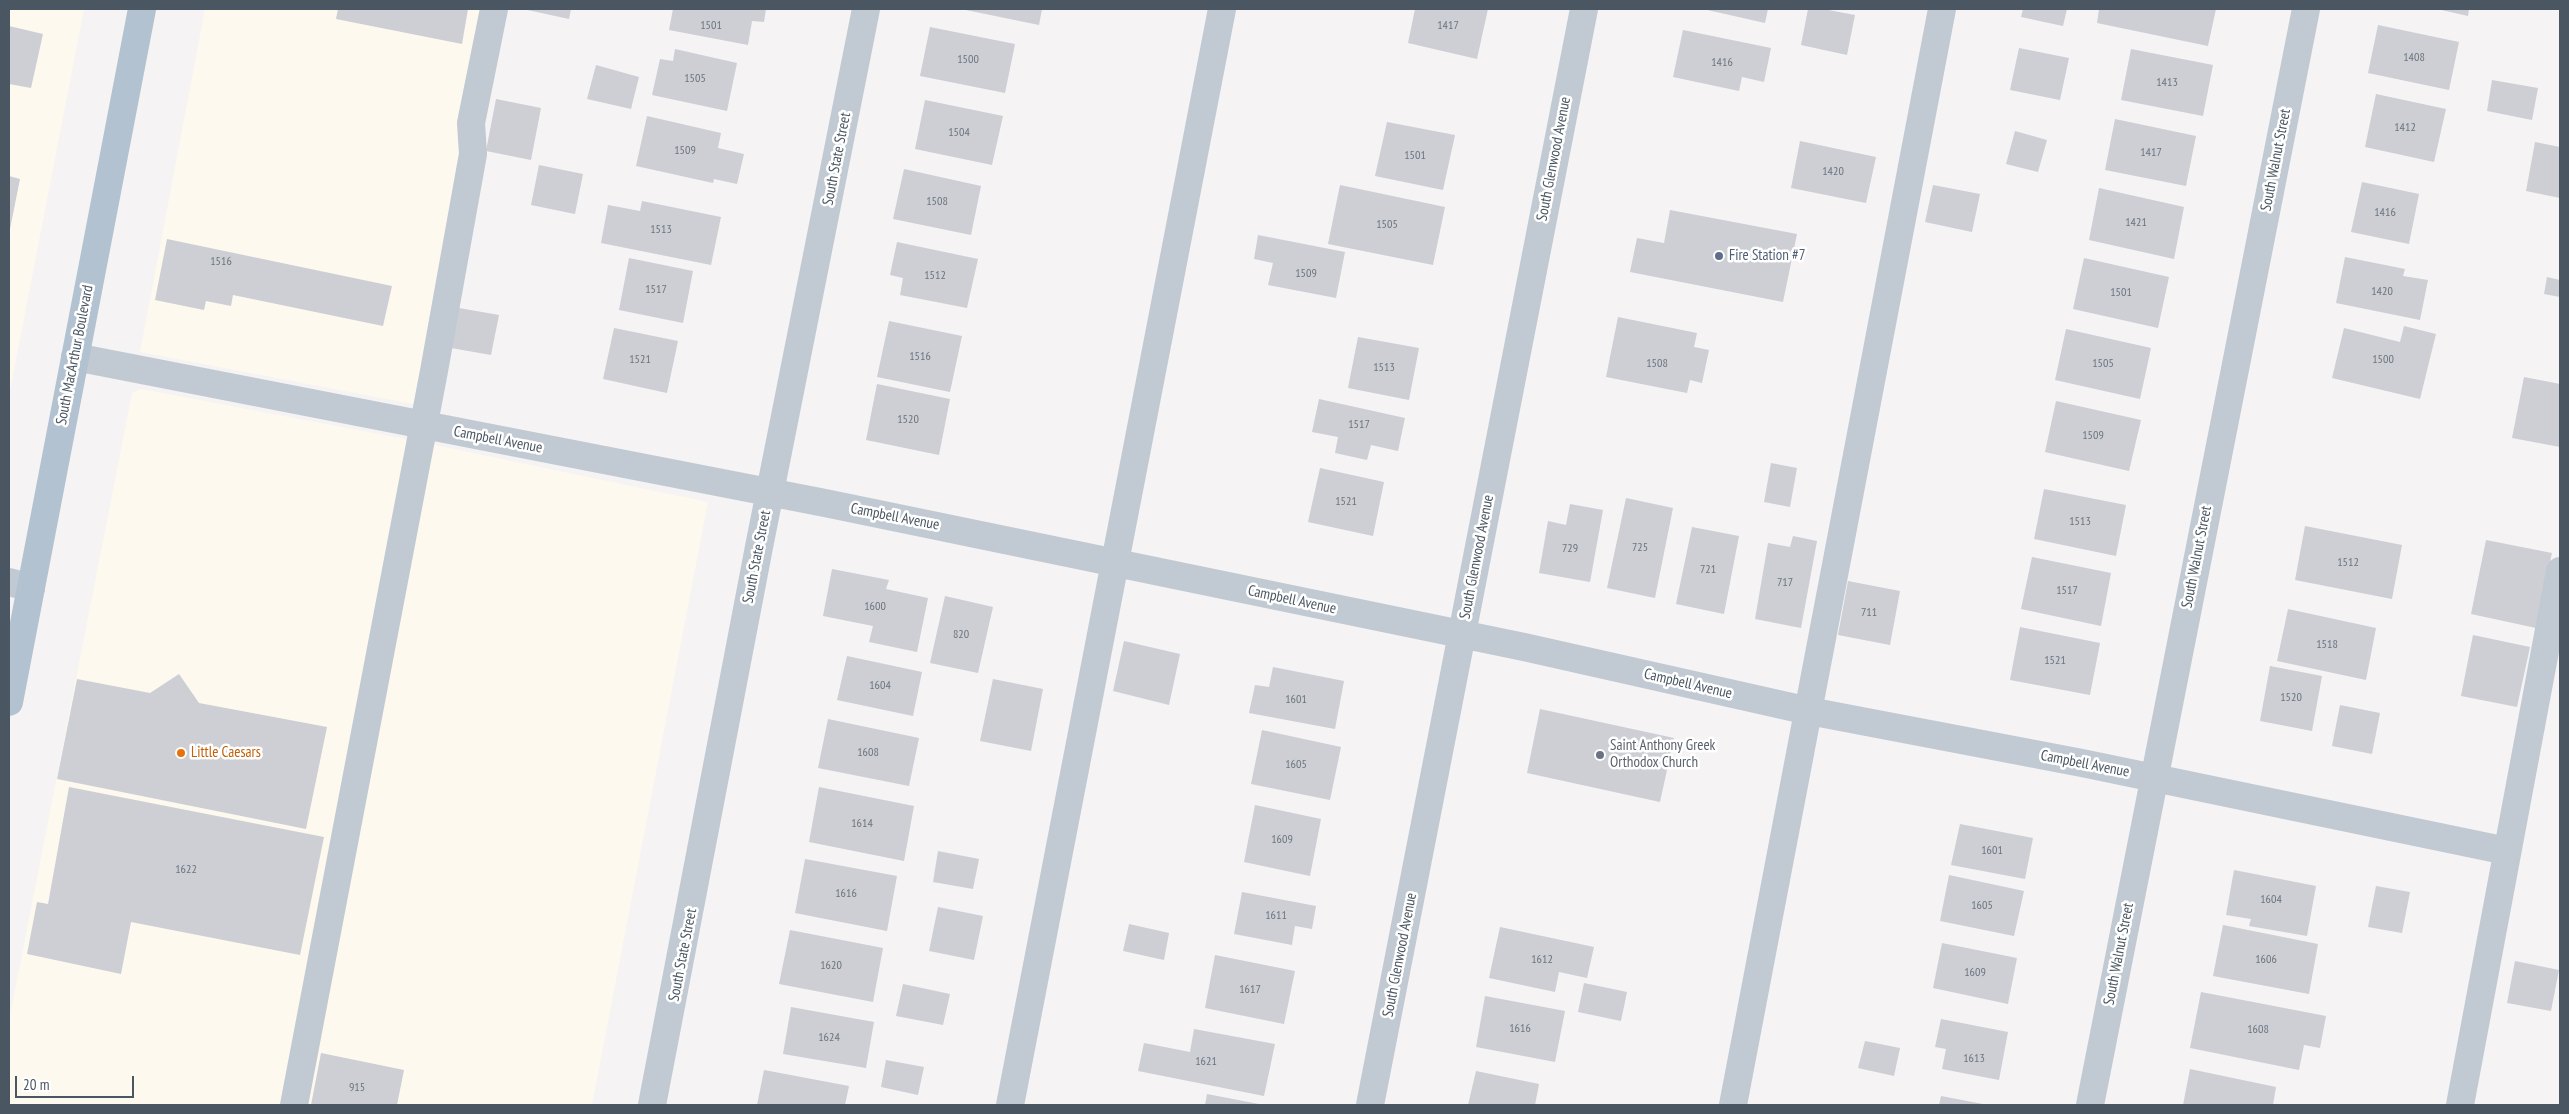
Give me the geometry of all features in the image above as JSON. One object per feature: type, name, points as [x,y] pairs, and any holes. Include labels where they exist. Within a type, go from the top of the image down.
[{"type":"main road","name":"South MacArthur Boulevard","points":[[9,702],[20,585],[75,357],[142,9]]},
{"type":"street","points":[[294,1105],[424,426],[473,154],[471,123],[494,9]]},
{"type":"street","name":"South State Street","points":[[652,1105],[770,492],[866,9]]},
{"type":"street","points":[[1010,1105],[1222,9]]},
{"type":"street","name":"South Glenwood Avenue","points":[[1370,1105],[1584,9]]},
{"type":"street","points":[[1733,1105],[1942,9]]},
{"type":"street","name":"South Walnut Street","points":[[2090,1105],[2306,9]]},
{"type":"street","name":"Campbell Avenue","points":[[75,357],[770,492],[1116,562],[1809,711],[2153,778],[2507,851]]},
{"type":"street","points":[[2460,1105],[2560,571]]},
{"type":"shaded area","points":[[9,9],[84,9],[9,396]]},
{"type":"shaded area","points":[[205,9],[492,9],[418,405],[140,352]]},
{"type":"shaded area","points":[[141,389],[411,440],[708,502],[592,1105],[9,1105],[9,1021],[132,393]]},
{"type":"building","points":[[338,9],[468,9],[462,44],[336,19]]},
{"type":"building","points":[[523,9],[571,9],[569,19]]},
{"type":"building","points":[[673,9],[766,9],[764,22],[752,21],[748,45],[669,30]]},
{"type":"building","points":[[961,9],[1042,9],[1039,25]]},
{"type":"building","points":[[1415,9],[1488,9],[1477,59],[1408,43]]},
{"type":"building","points":[[1703,9],[1768,9],[1765,23]]},
{"type":"building","points":[[1808,9],[1823,9],[1855,15],[1847,55],[1801,45]]},
{"type":"building","points":[[2023,9],[2067,9],[2063,26],[2021,17]]},
{"type":"building","points":[[2099,9],[2216,9],[2208,46],[2097,23]]},
{"type":"building","points":[[2437,9],[2469,9],[2468,16]]},
{"type":"building","points":[[2378,25],[2459,42],[2449,90],[2368,73]]},
{"type":"building","points":[[9,26],[43,34],[31,88],[9,84]]},
{"type":"building","points":[[930,27],[1015,44],[1005,93],[920,76]]},
{"type":"building","points":[[1683,30],[1771,48],[1764,82],[1742,77],[1739,91],[1673,77]]},
{"type":"building","points":[[2019,48],[2069,58],[2060,100],[2010,90]]},
{"type":"building","points":[[675,49],[737,63],[727,111],[652,95],[660,59],[673,61]]},
{"type":"building","points":[[2131,49],[2213,65],[2203,116],[2121,100]]},
{"type":"building","points":[[596,65],[639,77],[631,109],[587,99]]},
{"type":"building","points":[[2492,80],[2538,88],[2532,120],[2487,111]]},
{"type":"building","points":[[2376,94],[2446,109],[2434,162],[2365,147]]},
{"type":"building","points":[[496,99],[541,108],[531,160],[486,151]]},
{"type":"building","points":[[925,100],[1003,116],[992,165],[915,149]]},
{"type":"building","points":[[647,116],[721,133],[718,148],[744,154],[737,184],[714,179],[713,183],[636,166]]},
{"type":"building","points":[[2115,119],[2196,136],[2186,186],[2105,170]]},
{"type":"building","points":[[1387,122],[1455,135],[1443,190],[1375,176]]},
{"type":"building","points":[[2015,131],[2047,140],[2038,172],[2006,164]]},
{"type":"building","points":[[1800,141],[1876,157],[1866,203],[1791,188]]},
{"type":"building","points":[[2535,142],[2560,147],[2560,198],[2526,191]]},
{"type":"building","points":[[539,165],[583,174],[575,214],[531,205]]},
{"type":"building","points":[[904,169],[981,186],[971,235],[893,219]]},
{"type":"building","points":[[9,176],[20,179],[10,229],[9,229]]},
{"type":"building","points":[[2362,182],[2419,194],[2409,244],[2351,232]]},
{"type":"building","points":[[1340,185],[1445,207],[1433,265],[1328,244]]},
{"type":"building","points":[[1933,185],[1980,194],[1972,232],[1925,222]]},
{"type":"building","points":[[2099,188],[2184,207],[2174,259],[2089,240]]},
{"type":"building","points":[[642,201],[721,217],[711,265],[601,243],[608,205],[640,211]]},
{"type":"building","points":[[1670,210],[1797,234],[1783,302],[1630,272],[1637,238],[1664,243]]},
{"type":"building","points":[[1258,235],[1345,252],[1336,298],[1268,285],[1273,263],[1254,259]]},
{"type":"building","points":[[167,239],[392,286],[383,326],[233,295],[231,306],[206,301],[204,310],[155,300]]},
{"type":"building","points":[[897,242],[978,259],[967,308],[900,295],[903,278],[890,275]]},
{"type":"building","points":[[2345,257],[2405,269],[2403,276],[2428,280],[2420,320],[2336,303]]},
{"type":"building","points":[[629,258],[693,271],[683,323],[619,310]]},
{"type":"building","points":[[2084,258],[2169,277],[2158,328],[2073,309]]},
{"type":"building","points":[[2547,277],[2560,280],[2560,297],[2544,294]]},
{"type":"building","points":[[459,308],[499,315],[491,355],[451,348]]},
{"type":"building","points":[[1618,317],[1697,333],[1694,347],[1709,350],[1702,383],[1690,380],[1687,393],[1606,377]]},
{"type":"building","points":[[889,321],[962,336],[950,392],[877,377]]},
{"type":"building","points":[[2404,326],[2436,334],[2420,399],[2332,378],[2344,328],[2400,342]]},
{"type":"building","points":[[614,328],[678,341],[667,393],[603,379]]},
{"type":"building","points":[[2066,329],[2151,348],[2140,399],[2055,380]]},
{"type":"building","points":[[1358,337],[1419,348],[1409,400],[1348,388]]},
{"type":"building","points":[[2524,377],[2560,384],[2560,447],[2512,438]]},
{"type":"building","points":[[877,384],[950,399],[939,455],[866,440]]},
{"type":"building","points":[[1319,399],[1405,418],[1398,451],[1371,445],[1367,460],[1335,453],[1338,437],[1312,432]]},
{"type":"building","points":[[2056,401],[2141,420],[2129,471],[2045,452]]},
{"type":"building","points":[[1771,463],[1797,468],[1790,507],[1764,502]]},
{"type":"building","points":[[1320,468],[1384,482],[1373,536],[1308,522]]},
{"type":"building","points":[[2044,489],[2126,505],[2116,556],[2034,539]]},
{"type":"building","points":[[1626,498],[1673,508],[1655,598],[1607,588]]},
{"type":"building","points":[[1570,504],[1603,510],[1590,582],[1539,573],[1548,521],[1566,525]]},
{"type":"building","points":[[2305,526],[2402,545],[2392,599],[2295,580]]},
{"type":"building","points":[[1692,527],[1739,536],[1724,614],[1676,604]]},
{"type":"building","points":[[1793,536],[1817,541],[1801,628],[1755,619],[1768,543],[1790,547]]},
{"type":"building","points":[[2486,540],[2552,553],[2536,628],[2471,614]]},
{"type":"building","points":[[2032,557],[2111,573],[2101,626],[2021,609]]},
{"type":"building","points":[[832,569],[889,580],[886,589],[928,598],[917,652],[869,642],[873,626],[823,616]]},
{"type":"building","points":[[1848,581],[1900,591],[1890,645],[1838,635]]},
{"type":"building","points":[[945,596],[993,607],[978,673],[930,663]]},
{"type":"building","points":[[2288,609],[2376,628],[2366,680],[2277,661]]},
{"type":"building","points":[[2020,627],[2100,643],[2090,695],[2010,680]]},
{"type":"building","points":[[2473,635],[2530,647],[2517,707],[2461,696]]},
{"type":"building","points":[[1124,641],[1180,654],[1169,705],[1113,691]]},
{"type":"building","points":[[847,656],[922,672],[913,716],[837,700]]},
{"type":"building","points":[[2270,666],[2322,676],[2312,731],[2260,721]]},
{"type":"building","points":[[1273,667],[1344,681],[1335,729],[1249,713],[1255,685],[1269,687]]},
{"type":"building","points":[[179,674],[199,703],[327,727],[306,829],[57,779],[77,679],[150,693]]},
{"type":"building","points":[[993,679],[1043,689],[1031,751],[980,741]]},
{"type":"building","points":[[2340,705],[2380,713],[2372,754],[2332,746]]},
{"type":"building","points":[[1540,709],[1674,738],[1660,802],[1527,773]]},
{"type":"building","points":[[828,719],[919,738],[909,786],[818,768]]},
{"type":"building","points":[[1262,730],[1341,747],[1330,800],[1251,784]]},
{"type":"building","points":[[69,787],[324,837],[300,955],[131,922],[121,974],[27,954],[37,902],[48,904]]},
{"type":"building","points":[[819,787],[914,806],[904,861],[809,842]]},
{"type":"building","points":[[1255,805],[1321,819],[1310,876],[1244,862]]},
{"type":"building","points":[[1960,824],[2033,838],[2025,879],[1951,865]]},
{"type":"building","points":[[938,851],[979,859],[973,889],[933,882]]},
{"type":"building","points":[[805,859],[897,876],[887,931],[795,913]]},
{"type":"building","points":[[2234,870],[2316,886],[2307,936],[2249,926],[2251,919],[2226,915]]},
{"type":"building","points":[[1949,875],[2024,891],[2014,936],[1940,921]]},
{"type":"building","points":[[2376,886],[2410,892],[2402,933],[2368,927]]},
{"type":"building","points":[[1242,892],[1316,906],[1312,929],[1295,926],[1292,945],[1234,934]]},
{"type":"building","points":[[938,907],[983,916],[974,960],[929,951]]},
{"type":"building","points":[[1129,924],[1169,933],[1164,960],[1123,951]]},
{"type":"building","points":[[2223,925],[2318,944],[2309,994],[2213,976]]},
{"type":"building","points":[[1500,927],[1594,947],[1587,978],[1559,972],[1555,992],[1489,978]]},
{"type":"building","points":[[790,930],[883,948],[873,1002],[779,984]]},
{"type":"building","points":[[1942,943],[2017,958],[2008,1004],[1933,988]]},
{"type":"building","points":[[1215,955],[1295,971],[1284,1024],[1205,1008]]},
{"type":"building","points":[[2515,961],[2559,970],[2551,1011],[2507,1003]]},
{"type":"building","points":[[1584,983],[1627,992],[1621,1021],[1578,1012]]},
{"type":"building","points":[[903,984],[950,994],[943,1025],[896,1016]]},
{"type":"building","points":[[2201,992],[2326,1016],[2320,1048],[2304,1045],[2299,1070],[2190,1048]]},
{"type":"building","points":[[1485,996],[1565,1011],[1555,1062],[1476,1047]]},
{"type":"building","points":[[791,1007],[874,1022],[866,1068],[783,1054]]},
{"type":"building","points":[[1941,1019],[2008,1032],[1999,1080],[1942,1069],[1946,1049],[1935,1047]]},
{"type":"building","points":[[1194,1029],[1275,1044],[1264,1096],[1138,1071],[1144,1043],[1190,1052]]},
{"type":"building","points":[[1865,1041],[1900,1048],[1894,1076],[1858,1068]]},
{"type":"building","points":[[321,1053],[404,1070],[397,1105],[311,1105]]},
{"type":"building","points":[[886,1060],[924,1067],[918,1095],[881,1087]]},
{"type":"building","points":[[2190,1069],[2276,1087],[2273,1105],[2183,1105]]},
{"type":"building","points":[[764,1070],[849,1086],[845,1105],[757,1105]]},
{"type":"building","points":[[1476,1071],[1539,1084],[1535,1105],[1468,1105]]},
{"type":"building","points":[[1207,1094],[1259,1104],[1259,1105],[1205,1105]]},
{"type":"building","points":[[1941,1096],[1983,1104],[1983,1105],[1939,1105]]},
{"type":"place","name":"Fire Station #7","points":[[1719,256]]},
{"type":"place","name":"Little Caesars","points":[[181,753]]},
{"type":"place","name":"Saint Anthony Greek Orthodox Church","points":[[1600,755]]}]
